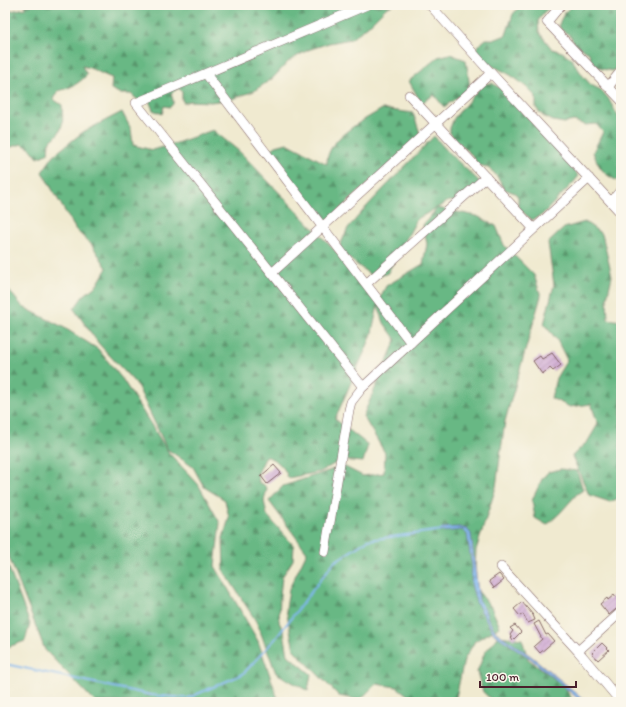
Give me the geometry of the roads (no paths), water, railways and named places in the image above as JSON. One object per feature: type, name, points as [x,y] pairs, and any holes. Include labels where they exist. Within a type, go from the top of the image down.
[{"type":"street","points":[[363,387],[136,104],[367,5]]},
{"type":"street","points":[[430,5],[621,213]]},
{"type":"street","points":[[560,5],[547,22],[621,100]]},
{"type":"street","points":[[608,86],[621,71]]},
{"type":"street","points":[[272,273],[491,73]]},
{"type":"street","points":[[206,74],[411,343]]},
{"type":"street","points":[[409,95],[534,229]]},
{"type":"street","points":[[366,284],[486,178]]},
{"type":"street","points":[[325,552],[351,402],[363,387],[589,178]]},
{"type":"street","points":[[610,202],[621,190]]},
{"type":"street","points":[[501,567],[578,651],[621,702]]},
{"type":"street","points":[[578,651],[621,612]]},
{"type":"water","points":[[459,527],[467,529],[471,534],[479,600],[496,632],[531,656],[587,702],[582,702],[530,658],[494,634],[476,602],[471,584],[472,567],[467,534],[462,530],[440,532],[442,528]]},
{"type":"waterway","points":[[5,664],[151,695],[188,698],[243,674],[276,638],[334,562],[368,540],[443,530]]}]
